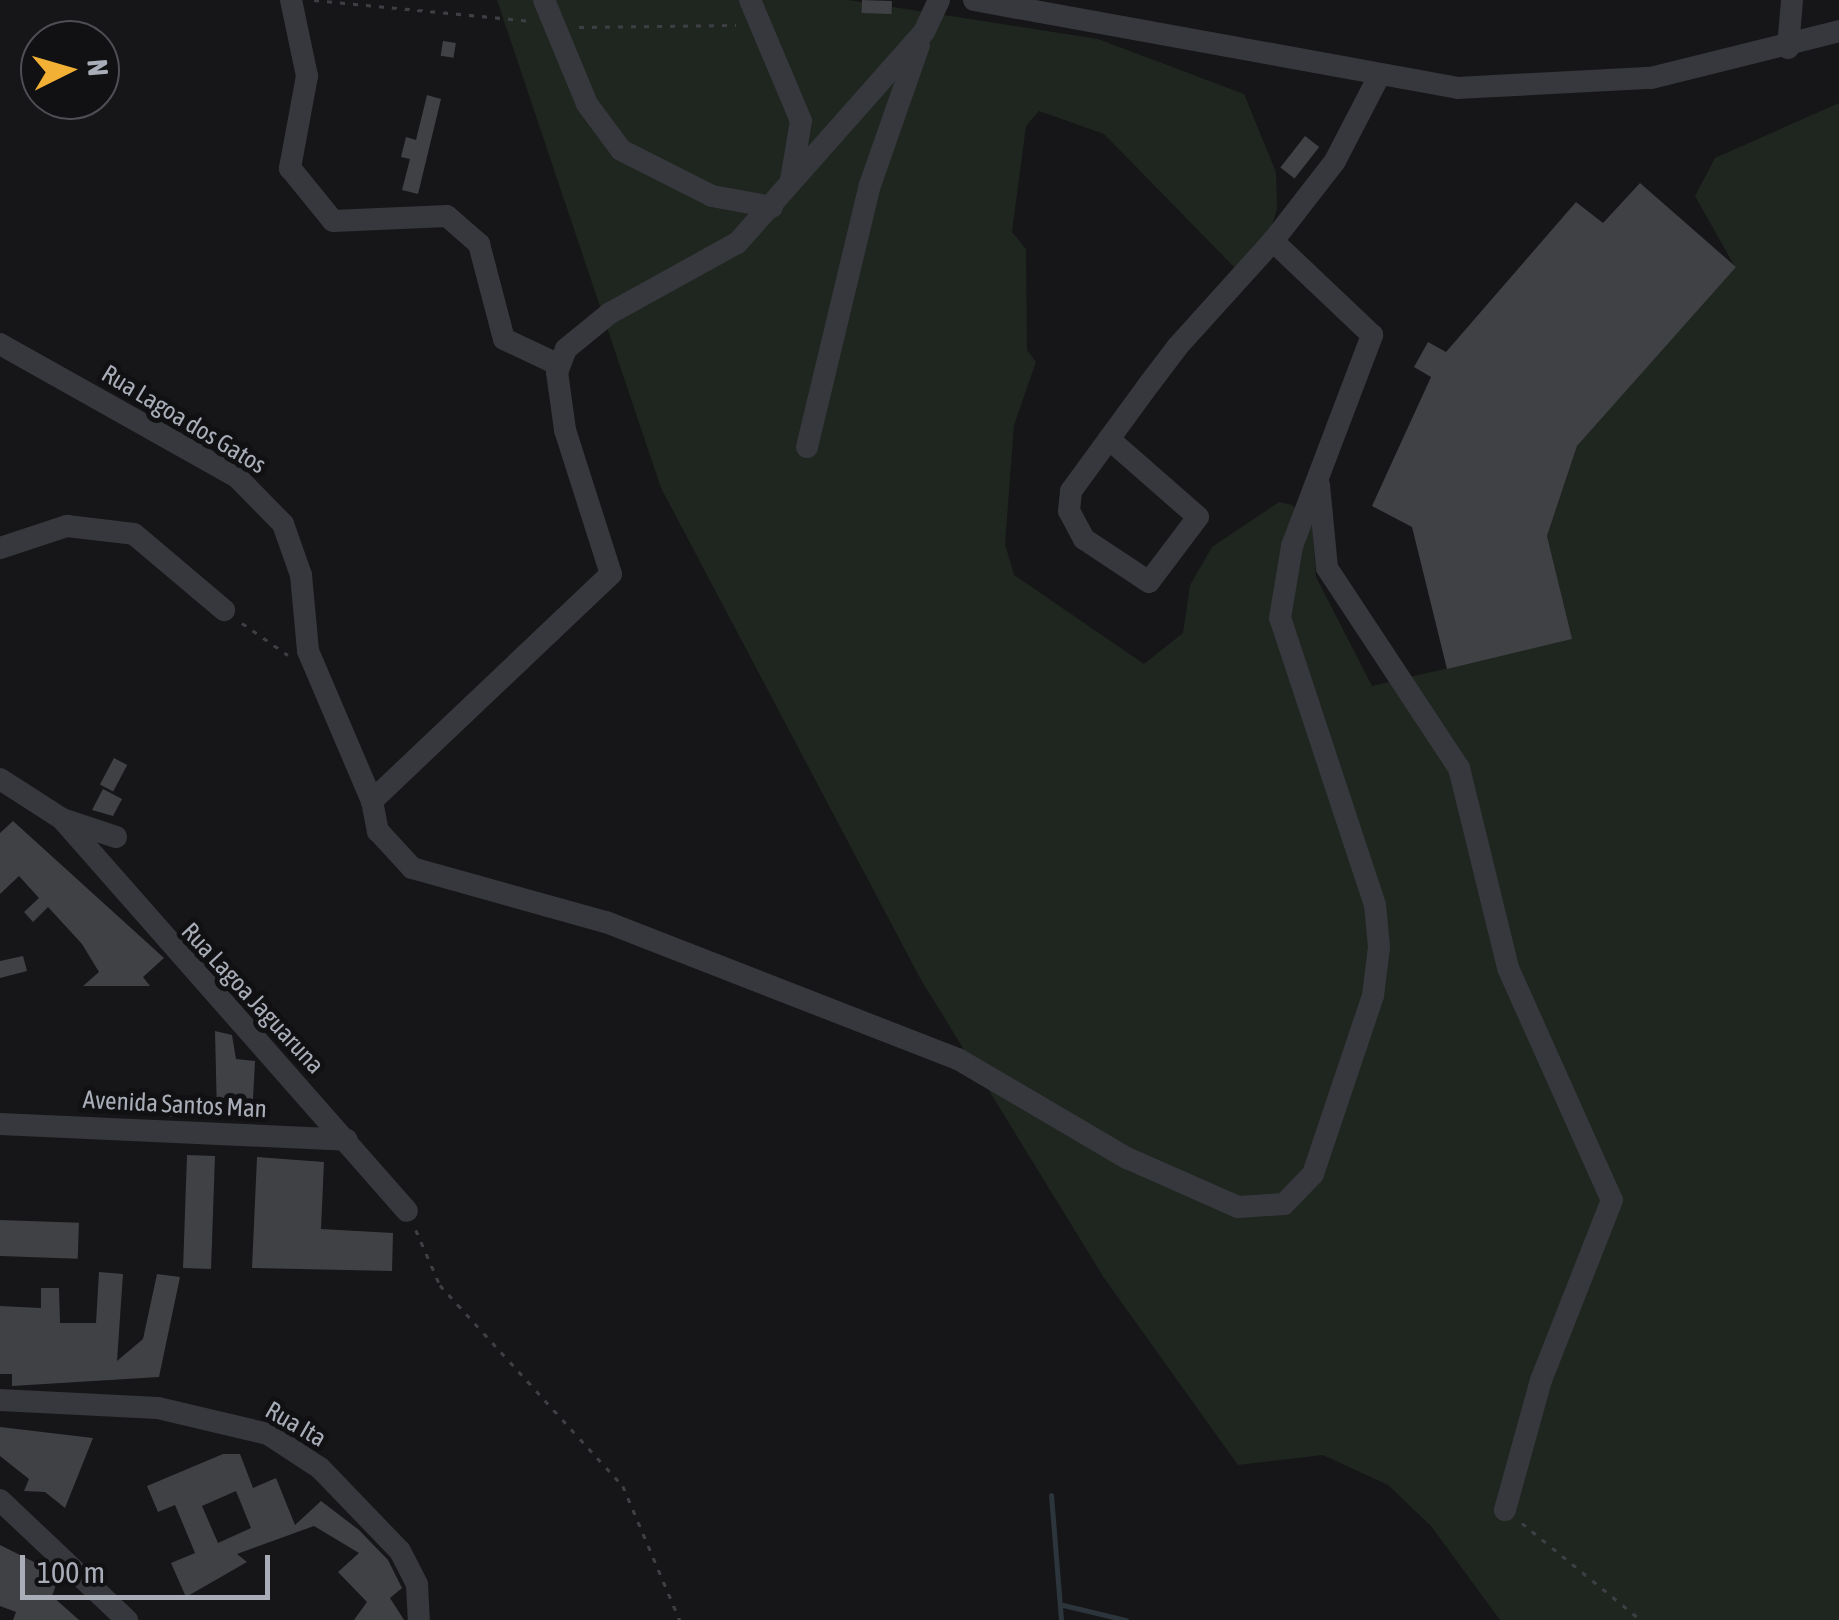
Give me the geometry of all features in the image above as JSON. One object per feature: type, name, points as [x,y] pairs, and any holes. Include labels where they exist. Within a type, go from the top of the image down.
[{"type":"street","points":[[291,0],[306,76],[290,168],[332,221],[447,216],[479,244],[504,339],[559,365]]},
{"type":"street","points":[[544,0],[587,104],[621,150],[712,196],[772,207]]},
{"type":"street","points":[[750,0],[801,121],[791,183]]},
{"type":"street","points":[[808,448],[870,186],[939,0]]},
{"type":"street","points":[[974,0],[1457,88],[1564,86],[1669,75],[1788,48],[1839,30]]},
{"type":"street","points":[[1788,48],[1792,0]]},
{"type":"street","points":[[372,801],[611,574],[565,430],[559,365],[582,332],[738,244],[924,32]]},
{"type":"street","points":[[1109,439],[1198,516],[1149,582],[1084,539],[1068,511],[1071,491],[1109,439],[1273,242],[1334,161],[1378,76]]},
{"type":"street","name":"Rua Lagoa dos Gatos","points":[[0,344],[263,500],[294,549],[316,675],[372,801],[384,842],[412,868],[606,922],[800,991],[958,1058],[1204,1197],[1238,1208],[1284,1204],[1312,1174],[1372,996],[1379,947],[1375,904],[1283,647],[1281,588],[1318,476],[1372,335],[1273,242]]},
{"type":"street","points":[[1318,476],[1326,568],[1459,768],[1508,968],[1612,1200],[1541,1380],[1506,1510]]},
{"type":"street","points":[[0,547],[66,526],[120,530],[224,610]]},
{"type":"street","points":[[0,780],[62,819],[116,837]]},
{"type":"street","name":"Rua Lagoa Jaguaruna","points":[[62,819],[407,1210]]},
{"type":"street","name":"Avenida Santos Man","points":[[0,1124],[347,1140]]},
{"type":"street","name":"Rua Ita","points":[[0,1400],[158,1408],[268,1434],[320,1468],[400,1551],[417,1584],[419,1620]]},
{"type":"street","points":[[0,1500],[126,1620]]},
{"type":"path","points":[[224,610],[316,675]]},
{"type":"path","points":[[407,1210],[440,1285],[622,1486],[680,1620]]},
{"type":"path","points":[[1506,1510],[1640,1620]]},
{"type":"shaded area","points":[[497,0],[848,0],[1098,39],[1244,94],[1276,172],[1277,209],[1269,235],[1235,268],[1104,134],[1039,111],[1026,126],[1012,232],[1026,249],[1027,350],[1036,362],[1014,425],[1005,544],[1014,575],[1144,664],[1183,633],[1190,585],[1212,547],[1279,502],[1292,505],[1312,523],[1316,577],[1372,686],[1571,639],[1547,536],[1577,446],[1735,267],[1695,196],[1715,158],[1839,103],[1839,1620],[1500,1620],[1431,1526],[1388,1485],[1323,1455],[1238,1465],[1104,1278],[920,978],[661,488]]},
{"type":"building","points":[[862,0],[892,1],[892,14],[862,13]]},
{"type":"building","points":[[443,41],[456,43],[453,58],[441,56]]},
{"type":"building","points":[[427,95],[441,99],[418,194],[402,190],[410,159],[401,157],[406,137],[416,140]]},
{"type":"building","points":[[1305,136],[1319,147],[1295,179],[1280,168]]},
{"type":"building","points":[[1640,183],[1736,267],[1577,446],[1547,536],[1572,639],[1447,669],[1412,527],[1372,506],[1431,377],[1414,367],[1428,342],[1446,352],[1576,202],[1603,223]]},
{"type":"building","points":[[114,758],[127,765],[113,792],[100,784]]},
{"type":"building","points":[[103,789],[122,799],[113,816],[92,810]]},
{"type":"building","points":[[13,821],[164,958],[143,977],[150,986],[83,986],[99,972],[82,944],[48,907],[33,922],[24,912],[39,898],[19,876],[0,894],[0,833]]},
{"type":"building","points":[[23,956],[27,971],[0,978],[0,961]]},
{"type":"building","points":[[215,1031],[232,1035],[236,1059],[255,1061],[252,1117],[217,1115]]},
{"type":"building","points":[[168,1103],[183,1103],[183,1117],[168,1117]]},
{"type":"building","points":[[187,1155],[215,1156],[211,1269],[183,1268]]},
{"type":"building","points":[[257,1157],[324,1162],[321,1229],[393,1233],[392,1271],[252,1268]]},
{"type":"building","points":[[0,1220],[79,1223],[78,1259],[0,1256]]},
{"type":"building","points":[[99,1272],[123,1274],[117,1361],[143,1339],[157,1274],[180,1277],[159,1377],[12,1386],[12,1374],[0,1374],[0,1306],[41,1308],[41,1288],[59,1288],[60,1323],[96,1323]]},
{"type":"building","points":[[0,1427],[93,1438],[65,1508],[45,1492],[24,1491],[29,1479],[0,1456]]},
{"type":"building","points":[[223,1454],[240,1454],[253,1488],[276,1478],[295,1525],[321,1501],[359,1530],[388,1560],[402,1588],[390,1598],[404,1620],[354,1620],[367,1602],[338,1572],[359,1553],[314,1526],[237,1554],[247,1562],[186,1597],[171,1563],[195,1553],[175,1505],[158,1512],[147,1486]],"holes":[[[236,1491],[251,1528],[218,1543],[202,1506]]]},
{"type":"building","points":[[0,1545],[40,1565],[40,1575],[57,1582],[52,1596],[79,1620],[13,1620],[16,1612],[0,1606]]},
{"type":"waterway","points":[[1051,1495],[1061,1620]]},
{"type":"waterway","points":[[1063,1605],[1126,1620]]}]
